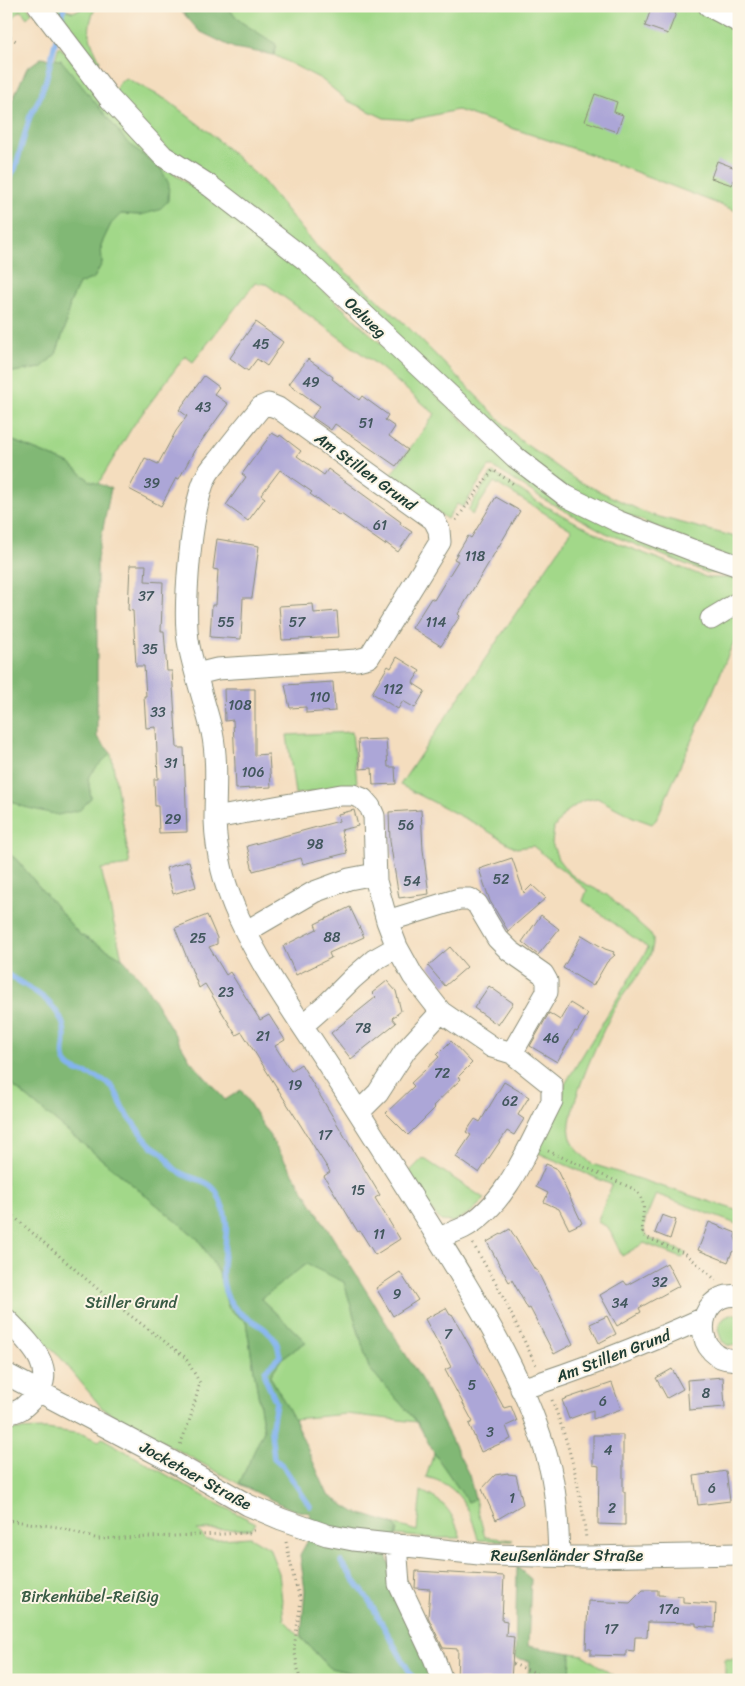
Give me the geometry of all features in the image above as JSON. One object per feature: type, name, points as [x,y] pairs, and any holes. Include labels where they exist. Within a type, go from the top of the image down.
[{"type":"street","points":[[709,6],[739,22]]},
{"type":"street","name":"Oelweg","points":[[51,21],[110,99],[163,156],[210,186],[308,261],[515,458],[566,496],[692,550],[739,566]]},
{"type":"street","name":"Am Stillen Grund","points":[[197,674],[217,669],[369,658],[440,542],[439,530],[434,520],[278,408],[268,404],[261,407],[206,476],[199,496],[194,521],[190,561],[187,610],[188,643],[214,740],[217,774],[215,818],[218,853],[223,875],[240,920],[259,956],[359,1112],[485,1315],[535,1421],[550,1466],[558,1524],[559,1556]]},
{"type":"street","points":[[711,619],[739,602]]},
{"type":"street","points":[[215,818],[352,795],[363,798],[370,806],[374,816],[374,874],[387,921],[396,947],[413,976],[441,1012],[492,1047],[512,1054],[552,1085],[552,1100],[508,1185],[483,1215],[463,1228],[438,1238]]},
{"type":"street","points":[[247,931],[314,892],[349,879],[374,874]]},
{"type":"street","points":[[387,921],[459,899],[470,899],[477,904],[497,938],[510,952],[544,974],[547,982],[547,992],[512,1054]]},
{"type":"street","points":[[303,1025],[374,960],[396,947]]},
{"type":"street","points":[[359,1112],[378,1093],[405,1051],[441,1012]]},
{"type":"street","name":"Am Stillen Grund","points":[[521,1389],[632,1350],[704,1318],[710,1307],[721,1298],[736,1296]]},
{"type":"street","points":[[704,1318],[702,1330],[709,1347],[715,1354],[723,1358],[739,1359]]},
{"type":"street","points":[[6,1319],[37,1352],[44,1375],[40,1391],[18,1412],[6,1414]]},
{"type":"street","name":"Jocketaer Straße","points":[[6,1374],[172,1462],[248,1505],[327,1535],[353,1540],[396,1544]]},
{"type":"street","points":[[396,1544],[399,1584],[434,1658],[442,1680]]},
{"type":"street","name":"Reußenländer Straße","points":[[396,1544],[488,1555],[739,1554]]},
{"type":"path","points":[[6,35],[16,41]]},
{"type":"path","points":[[530,1142],[634,1189],[642,1196],[644,1204],[643,1236],[686,1254],[736,1296]]},
{"type":"path","points":[[6,1210],[114,1302],[185,1357],[200,1383],[190,1419],[172,1462]]},
{"type":"path","points":[[6,1520],[58,1527],[98,1539],[108,1539],[249,1533],[281,1519],[295,1583],[301,1600],[294,1648],[300,1680]]},
{"type":"path","points":[[513,1664],[553,1680]]},
{"type":"green space","points":[[6,6],[27,6],[32,13],[27,18],[21,10],[6,24]]},
{"type":"green space","points":[[52,6],[73,12],[88,6],[96,6],[90,22],[90,34],[100,61],[89,63]]},
{"type":"green space","points":[[177,6],[226,6],[241,22],[276,44],[274,55],[234,48],[199,31]]},
{"type":"green space","points":[[226,6],[694,6],[739,31],[739,212],[587,153],[457,110],[411,120],[384,118],[348,101],[321,79],[274,55],[275,44],[241,22]]},
{"type":"green space","points":[[59,46],[176,175],[283,254],[494,449],[730,573],[708,573],[606,533],[545,500],[493,467],[489,467],[463,507],[457,504],[447,519],[389,477],[435,414],[380,367],[266,284],[255,283],[193,362],[185,356],[133,426],[98,484],[90,481],[70,464],[6,438],[6,373],[41,368],[56,354],[65,328],[70,303],[79,284],[94,278],[102,263],[101,245],[111,224],[121,214],[140,215],[161,169],[127,142],[61,61],[55,60]]},
{"type":"green space","points":[[41,58],[61,60],[127,142],[161,169],[169,184],[168,201],[159,210],[141,215],[121,214],[111,224],[101,245],[102,263],[94,278],[79,284],[70,303],[65,328],[56,354],[41,368],[6,373],[6,114],[27,68]]},
{"type":"green space","points":[[126,78],[167,100],[210,133],[263,181],[314,244],[405,324],[521,441],[576,480],[648,514],[739,538],[739,562],[560,486],[166,148],[116,95],[119,82]]},
{"type":"green space","points":[[6,438],[70,464],[90,481],[111,488],[97,559],[97,737],[111,753],[88,778],[91,798],[80,810],[58,815],[20,806],[6,797]]},
{"type":"green space","points":[[494,473],[543,505],[609,540],[708,578],[739,579],[739,634],[730,650],[656,820],[652,824],[633,817],[597,798],[582,801],[565,813],[554,828],[552,843],[558,859],[568,872],[580,881],[607,895],[653,937],[653,946],[646,964],[623,995],[595,1048],[573,1107],[570,1123],[571,1139],[578,1151],[592,1164],[739,1211],[739,1225],[656,1194],[645,1220],[644,1232],[651,1239],[687,1253],[682,1258],[644,1243],[622,1256],[608,1227],[597,1222],[612,1185],[536,1152],[562,1100],[565,1084],[648,948],[583,901],[587,890],[533,846],[516,848],[476,824],[400,785],[572,530],[494,482],[472,515],[468,510],[491,474]]},
{"type":"green space","points":[[352,732],[357,783],[353,787],[295,794],[287,735]]},
{"type":"green space","points":[[111,753],[130,865],[101,869],[122,958],[79,934],[16,859],[6,852],[6,797],[20,806],[91,798],[88,778]]},
{"type":"green space","points":[[6,852],[16,859],[79,934],[122,958],[144,983],[190,1060],[225,1100],[241,1090],[421,1379],[469,1475],[475,1499],[468,1502],[434,1453],[417,1422],[369,1368],[344,1282],[306,1264],[261,1299],[306,1342],[282,1358],[270,1376],[294,1419],[328,1495],[355,1512],[393,1524],[398,1530],[387,1558],[438,1680],[384,1680],[330,1668],[301,1637],[305,1590],[300,1555],[312,1533],[310,1513],[293,1510],[239,1484],[264,1430],[246,1322],[229,1309],[219,1273],[198,1239],[6,1080]]},
{"type":"green space","name":"Stiller Grund","points":[[6,1080],[198,1239],[219,1273],[229,1309],[246,1322],[264,1430],[239,1484],[102,1408],[60,1357],[6,1309]]},
{"type":"green space","points":[[423,1158],[485,1199],[471,1212],[454,1222],[441,1221],[422,1198],[414,1185],[410,1171]]},
{"type":"green space","points":[[306,1263],[344,1282],[369,1368],[417,1422],[346,1414],[294,1419],[270,1376],[282,1358],[306,1342],[261,1299]]},
{"type":"green space","points":[[734,1314],[739,1315],[739,1346],[727,1345],[722,1341],[718,1330],[723,1319]]},
{"type":"green space","name":"Birkenhübel-Reißig","points":[[47,1429],[82,1434],[99,1441],[102,1438],[216,1503],[256,1523],[251,1529],[197,1530],[207,1540],[250,1537],[269,1548],[279,1573],[284,1620],[330,1668],[384,1680],[6,1680],[6,1430]]},
{"type":"green space","points":[[434,1453],[468,1502],[475,1499],[485,1537],[512,1541],[478,1540],[472,1518],[462,1500],[447,1486],[437,1480],[426,1477]]},
{"type":"green space","points":[[421,1491],[443,1504],[455,1521],[461,1538],[396,1535],[398,1530],[393,1524],[417,1531]]},
{"type":"green space","points":[[517,1567],[531,1579],[528,1646],[571,1653],[570,1680],[527,1680],[530,1661],[515,1658]]},
{"type":"green space","points":[[571,1653],[583,1655],[622,1680],[570,1680]]},
{"type":"green space","points":[[725,1659],[739,1659],[739,1680],[725,1680]]},
{"type":"building","points":[[652,6],[676,13],[668,34],[645,26]]},
{"type":"building","points":[[595,94],[617,102],[614,112],[623,115],[617,132],[585,121]]},
{"type":"building","points":[[717,161],[738,169],[732,185],[711,178]]},
{"type":"building","points":[[255,322],[283,342],[267,366],[257,359],[248,371],[230,358]]},
{"type":"building","points":[[308,359],[333,377],[332,379],[359,400],[362,396],[388,415],[385,420],[395,427],[389,436],[408,450],[396,466],[335,424],[331,430],[312,417],[320,406],[289,384]]},
{"type":"building","points":[[204,376],[219,387],[214,394],[228,404],[194,451],[179,479],[176,478],[161,506],[129,489],[145,458],[158,464],[176,431],[187,416],[179,410]]},
{"type":"building","points":[[272,433],[279,437],[280,435],[301,451],[297,456],[324,475],[328,469],[412,532],[398,552],[341,514],[340,516],[310,494],[312,492],[280,470],[261,495],[265,498],[248,521],[226,505],[246,477],[242,474]]},
{"type":"building","points":[[496,497],[520,511],[441,646],[412,628],[431,598],[434,600],[458,561],[454,559],[468,536],[471,538]]},
{"type":"building","points":[[217,539],[259,546],[252,598],[243,598],[241,639],[210,637],[212,605],[216,605],[218,570],[213,569]]},
{"type":"building","points":[[130,565],[146,565],[145,581],[163,582],[161,631],[164,631],[167,671],[172,671],[177,748],[184,748],[187,832],[159,833],[154,779],[158,779],[156,727],[146,728],[144,666],[136,666],[133,611],[128,610]]},
{"type":"building","points":[[313,604],[314,613],[337,611],[339,637],[282,640],[279,606]]},
{"type":"building","points":[[397,657],[420,671],[413,682],[425,691],[415,708],[403,701],[398,709],[372,693],[388,666],[391,668]]},
{"type":"building","points":[[333,682],[335,711],[306,713],[306,707],[290,708],[285,685]]},
{"type":"building","points":[[224,689],[255,689],[255,755],[269,754],[271,787],[236,789],[233,720],[225,721]]},
{"type":"building","points":[[386,739],[388,767],[395,767],[396,784],[373,785],[372,768],[360,769],[358,740]]},
{"type":"building","points":[[354,810],[358,826],[341,830],[347,853],[303,864],[301,858],[253,871],[247,846],[339,821],[338,814]]},
{"type":"building","points":[[421,810],[423,850],[429,894],[399,898],[390,841],[389,812]]},
{"type":"building","points":[[512,858],[524,893],[532,885],[546,898],[508,931],[490,901],[479,869]]},
{"type":"building","points":[[189,861],[196,887],[173,894],[166,868]]},
{"type":"building","points":[[350,907],[364,937],[329,953],[331,958],[296,975],[283,946],[317,929],[315,924]]},
{"type":"building","points":[[207,915],[217,938],[217,944],[209,947],[226,975],[230,972],[260,1020],[269,1015],[285,1040],[275,1046],[291,1071],[301,1064],[380,1195],[375,1198],[400,1239],[375,1255],[360,1231],[358,1232],[324,1176],[330,1172],[242,1032],[236,1035],[205,984],[199,988],[175,928]]},
{"type":"building","points":[[541,915],[559,929],[538,955],[522,942]]},
{"type":"building","points":[[582,935],[605,949],[614,952],[613,954],[615,955],[607,962],[593,986],[563,968]]},
{"type":"building","points":[[450,947],[467,967],[445,986],[428,966]]},
{"type":"building","points":[[387,981],[396,991],[401,1011],[392,1018],[396,1023],[351,1059],[331,1033],[376,997],[372,993]]},
{"type":"building","points":[[489,986],[513,1003],[498,1025],[474,1008]]},
{"type":"building","points":[[570,1003],[588,1014],[577,1032],[575,1031],[557,1062],[530,1046],[549,1013],[560,1020]]},
{"type":"building","points":[[451,1041],[472,1063],[458,1077],[461,1079],[433,1106],[435,1108],[408,1135],[386,1113],[414,1086],[411,1083],[439,1057],[437,1055]]},
{"type":"building","points":[[504,1082],[529,1097],[518,1115],[524,1119],[514,1135],[507,1131],[479,1173],[456,1157],[471,1135],[466,1132],[475,1119],[480,1122]]},
{"type":"building","points":[[546,1164],[556,1168],[582,1223],[569,1229],[559,1209],[544,1202],[548,1193],[536,1187]]},
{"type":"building","points":[[662,1215],[676,1220],[670,1239],[655,1233]]},
{"type":"building","points":[[709,1222],[736,1233],[735,1237],[739,1249],[732,1252],[728,1262],[698,1250]]},
{"type":"building","points":[[510,1229],[535,1270],[537,1270],[573,1344],[554,1354],[530,1308],[528,1309],[512,1280],[509,1282],[487,1242]]},
{"type":"building","points":[[667,1263],[679,1286],[639,1308],[641,1312],[617,1326],[600,1295],[624,1281],[627,1285]]},
{"type":"building","points":[[400,1272],[418,1300],[393,1316],[376,1288]]},
{"type":"building","points":[[446,1308],[450,1315],[452,1314],[504,1408],[511,1406],[517,1421],[506,1426],[511,1439],[481,1452],[469,1424],[473,1422],[445,1370],[451,1367],[425,1319]]},
{"type":"building","points":[[607,1316],[616,1334],[599,1343],[590,1324]]},
{"type":"building","points":[[672,1369],[683,1389],[667,1398],[656,1378]]},
{"type":"building","points":[[723,1377],[725,1407],[689,1410],[687,1380]]},
{"type":"building","points":[[612,1383],[621,1409],[593,1419],[593,1410],[569,1419],[562,1400]]},
{"type":"building","points":[[593,1435],[623,1435],[625,1525],[598,1524],[599,1466],[593,1465]]},
{"type":"building","points":[[726,1471],[730,1501],[698,1505],[694,1476]]},
{"type":"building","points":[[508,1473],[516,1475],[523,1504],[496,1520],[482,1489],[495,1475]]},
{"type":"building","points":[[416,1571],[504,1576],[502,1620],[507,1621],[506,1636],[514,1637],[511,1680],[457,1680],[458,1649],[443,1648],[428,1617],[430,1589],[415,1588]]},
{"type":"building","points":[[643,1590],[658,1590],[658,1595],[683,1596],[683,1602],[716,1604],[715,1628],[696,1626],[696,1623],[648,1622],[647,1637],[635,1637],[634,1651],[626,1650],[626,1656],[591,1655],[591,1649],[586,1649],[588,1601],[630,1603]]},
{"type":"waterway","points":[[60,25],[64,6]]},
{"type":"waterway","points":[[6,182],[15,169],[30,116],[46,80],[56,39]]},
{"type":"waterway","points":[[6,974],[35,992],[53,1007],[63,1026],[65,1037],[63,1054],[66,1063],[75,1070],[107,1082],[118,1096],[124,1110],[148,1142],[163,1154],[178,1171],[208,1184],[217,1193],[226,1221],[223,1277],[227,1296],[238,1311],[271,1335],[277,1343],[280,1356],[265,1371],[265,1378],[276,1402],[271,1432],[274,1458],[283,1466],[310,1506]]},
{"type":"waterway","points":[[341,1562],[368,1599],[414,1680]]}]
